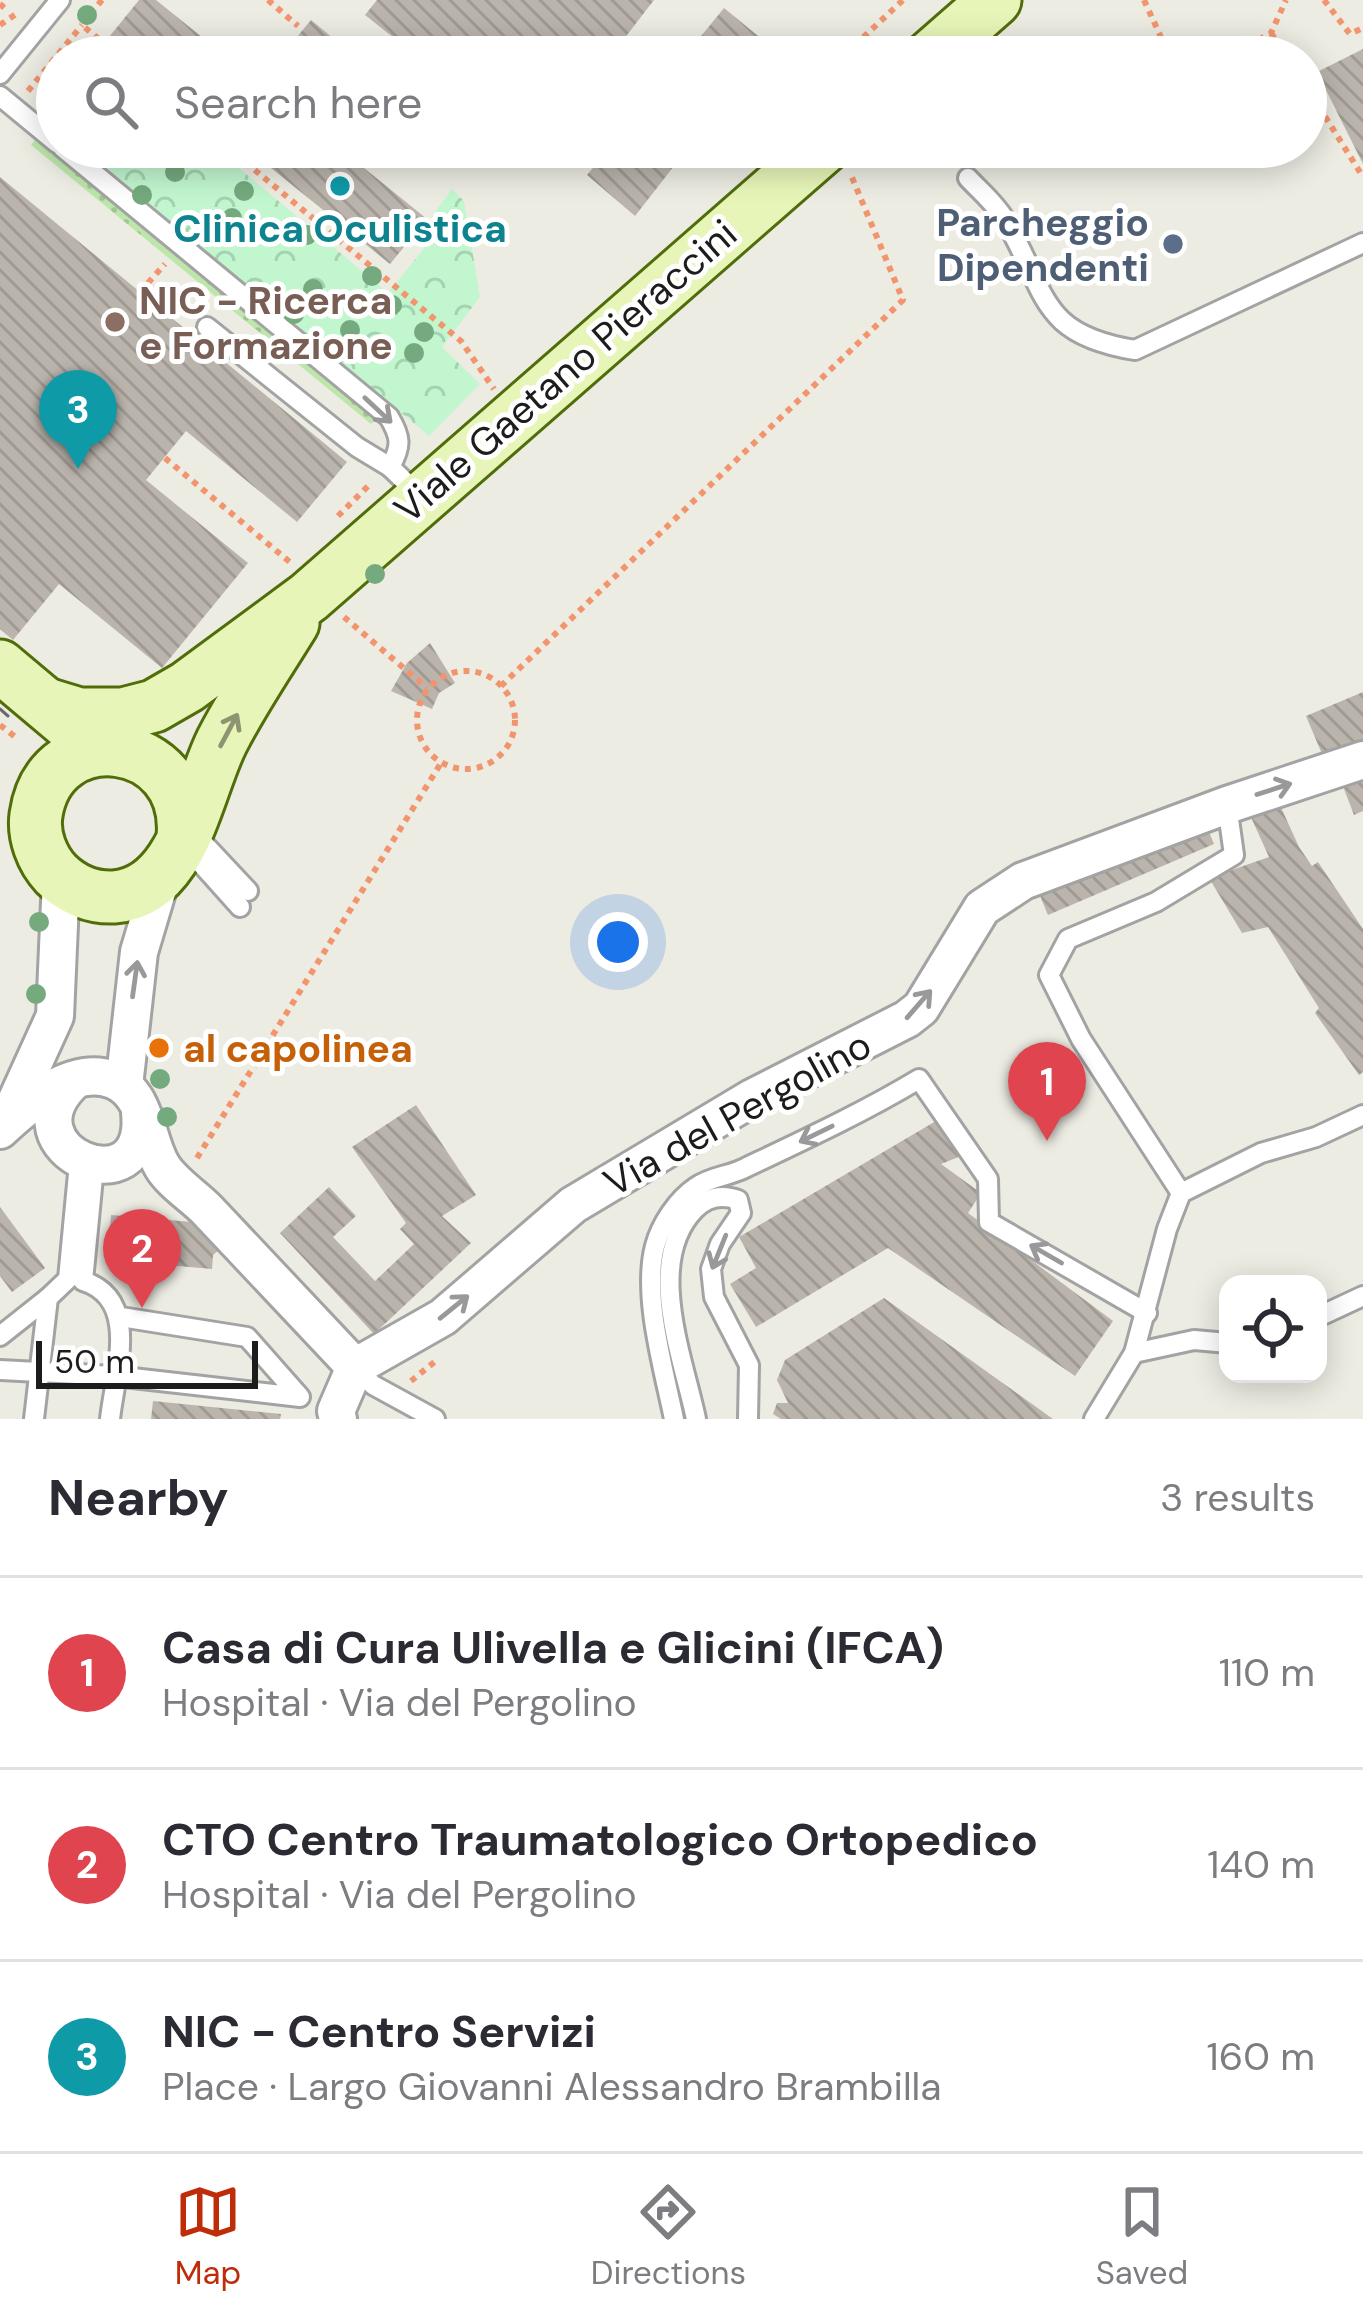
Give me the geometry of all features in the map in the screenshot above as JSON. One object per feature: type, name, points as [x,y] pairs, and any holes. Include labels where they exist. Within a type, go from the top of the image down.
[{"type":"main road","points":[[954,36],[995,0]]},
{"type":"main road","name":"Viale Gaetano Pieraccini","points":[[313,591],[396,474],[516,412],[820,168]]},
{"type":"main road","points":[[49,859],[35,821],[56,735],[79,714],[123,715],[188,687],[313,591]]},
{"type":"main road","points":[[0,801],[20,818],[49,859],[88,894],[120,897],[135,893],[186,854],[231,724],[313,591]]},
{"type":"main road","points":[[56,735],[150,739],[174,723],[263,632]]},
{"type":"main road","points":[[0,666],[56,735],[143,757],[168,777],[182,805],[186,854]]},
{"type":"street","name":"Via del Pergolino","points":[[355,1367],[443,1317],[573,1205],[752,1098],[907,1019],[921,1008],[982,908],[1023,880],[1363,760]]},
{"type":"street","points":[[87,1157],[136,1141],[132,1099],[139,952],[186,854]]},
{"type":"street","points":[[49,859],[58,991],[74,1082]]},
{"type":"street","points":[[2,1128],[53,1024],[58,991]]},
{"type":"street","points":[[2,1128],[34,1100],[95,1076],[132,1099],[180,1163],[201,1204],[355,1367],[336,1411],[338,1419]]},
{"type":"street","points":[[74,1082],[51,1112],[87,1157]]},
{"type":"street","points":[[2,1128],[29,1126],[87,1157],[180,1163]]},
{"type":"lane","points":[[0,74],[60,0]]},
{"type":"lane","points":[[0,96],[36,125]]},
{"type":"lane","points":[[88,168],[389,417],[400,434],[396,474],[207,327]]},
{"type":"lane","points":[[968,178],[1003,216],[1050,312],[1096,344],[1135,350],[1363,243]]},
{"type":"lane","points":[[1181,1193],[1081,1040],[1049,974],[1068,939],[1156,902],[1234,855],[1227,805]]},
{"type":"lane","points":[[186,854],[244,899]]},
{"type":"lane","points":[[674,1419],[659,1347],[652,1263],[661,1228],[675,1208],[693,1188],[786,1149],[919,1078],[988,1179],[989,1222],[1147,1313]]},
{"type":"lane","points":[[1094,1419],[1134,1354],[1181,1193],[1261,1153],[1316,1137],[1363,1115]]},
{"type":"lane","points":[[76,1280],[87,1157]]},
{"type":"lane","points":[[696,1419],[668,1269],[688,1217],[700,1203],[729,1196],[738,1200],[741,1213],[720,1244],[711,1269],[714,1297],[748,1365],[748,1419]]},
{"type":"lane","points":[[0,1336],[76,1280]]},
{"type":"lane","points":[[76,1280],[106,1291],[121,1317],[110,1419]]},
{"type":"lane","points":[[1327,1313],[1363,1296]]},
{"type":"lane","points":[[34,1419],[48,1298]]},
{"type":"lane","points":[[0,1370],[115,1376],[300,1397],[247,1337],[121,1317]]},
{"type":"lane","points":[[1134,1354],[1194,1340],[1219,1342]]},
{"type":"lane","points":[[355,1367],[373,1385],[435,1419]]},
{"type":"path","points":[[0,8],[7,0]]},
{"type":"path","points":[[73,36],[102,0]]},
{"type":"path","points":[[268,0],[298,26]]},
{"type":"path","points":[[865,36],[904,0]]},
{"type":"path","points":[[1144,0],[1160,36]]},
{"type":"path","points":[[1266,36],[1286,0]]},
{"type":"path","points":[[1324,0],[1350,34],[1363,28]]},
{"type":"path","points":[[0,26],[16,14]]},
{"type":"path","points":[[82,25],[95,36]]},
{"type":"path","points":[[28,91],[36,81]]},
{"type":"path","points":[[1327,120],[1363,177]]},
{"type":"path","points":[[252,168],[460,341],[516,412]]},
{"type":"path","points":[[501,686],[903,300],[841,168]]},
{"type":"path","points":[[140,292],[165,264]]},
{"type":"path","points":[[164,458],[428,688]]},
{"type":"path","points":[[326,532],[377,478],[396,474]]},
{"type":"path","points":[[466,671],[501,686],[515,718],[504,751],[474,768],[442,763],[425,748],[416,723],[428,688],[440,677],[466,671]]},
{"type":"path","points":[[0,724],[56,735]]},
{"type":"path","points":[[180,1163],[442,763]]},
{"type":"green space","points":[[59,168],[69,168],[376,418],[371,424]]},
{"type":"green space","points":[[106,168],[239,168],[388,293],[434,236],[424,227],[452,189],[464,201],[480,297],[442,347],[480,384],[429,436]]},
{"type":"building","points":[[139,0],[156,0],[201,36],[110,36]]},
{"type":"building","points":[[377,0],[654,0],[626,36],[392,36],[365,15]]},
{"type":"building","points":[[724,8],[758,36],[701,36]]},
{"type":"building","points":[[311,20],[330,36],[298,36]]},
{"type":"building","points":[[1363,49],[1363,164],[1327,92],[1327,67]]},
{"type":"building","name":"Clinica Oculistica","points":[[271,168],[364,168],[427,219],[390,264]]},
{"type":"building","points":[[593,168],[672,168],[635,216],[587,175]]},
{"type":"building","points":[[0,177],[347,462],[297,522],[186,431],[146,480],[248,563],[162,668],[59,584],[13,640],[0,629]]},
{"type":"building","points":[[430,643],[455,683],[439,693],[432,709],[391,691],[407,663]]},
{"type":"building","points":[[1363,692],[1363,745],[1325,761],[1306,716]]},
{"type":"building","points":[[1363,773],[1363,811],[1354,815],[1341,781]]},
{"type":"building","points":[[1279,803],[1299,847],[1312,866],[1318,862],[1363,929],[1363,1072],[1359,1075],[1315,1013],[1319,1008],[1268,927],[1242,933],[1209,878],[1269,857],[1250,815]]},
{"type":"building","points":[[1204,820],[1214,844],[1048,915],[1038,891]]},
{"type":"building","points":[[416,1105],[476,1195],[442,1216],[471,1243],[374,1334],[280,1233],[329,1187],[356,1216],[333,1237],[375,1281],[414,1244],[400,1229],[406,1223],[352,1147]]},
{"type":"building","points":[[941,1118],[966,1154],[941,1164],[981,1193],[968,1213],[1113,1321],[1075,1376],[888,1248],[756,1327],[730,1284],[756,1268],[739,1237]]},
{"type":"building","points":[[0,1207],[45,1268],[12,1292],[0,1276]]},
{"type":"building","points":[[111,1215],[192,1222],[220,1249],[213,1255],[212,1269],[143,1263],[145,1245],[109,1243]]},
{"type":"building","points":[[884,1298],[1053,1419],[781,1419],[773,1414],[777,1403],[788,1403],[777,1380],[785,1360]]},
{"type":"building","points":[[153,1401],[281,1414],[280,1419],[151,1419]]},
{"type":"tram line","points":[[0,709],[8,716]]},
{"type":"place","name":"Clinica Oculistica","points":[[340,186]]},
{"type":"place","name":"Parcheggio Dipendenti","points":[[1173,244]]},
{"type":"place","name":"NIC - Ricerca e Formazione","points":[[115,322]]},
{"type":"place","name":"NIC - Centro Servizi","points":[[78,469]]},
{"type":"place","name":"al capolinea","points":[[159,1048]]},
{"type":"place","name":"Casa di Cura Ulivella e Glicini (IFCA)","points":[[1047,1141]]},
{"type":"place","name":"CTO Centro Traumatologico Ortopedico","points":[[142,1308]]}]
